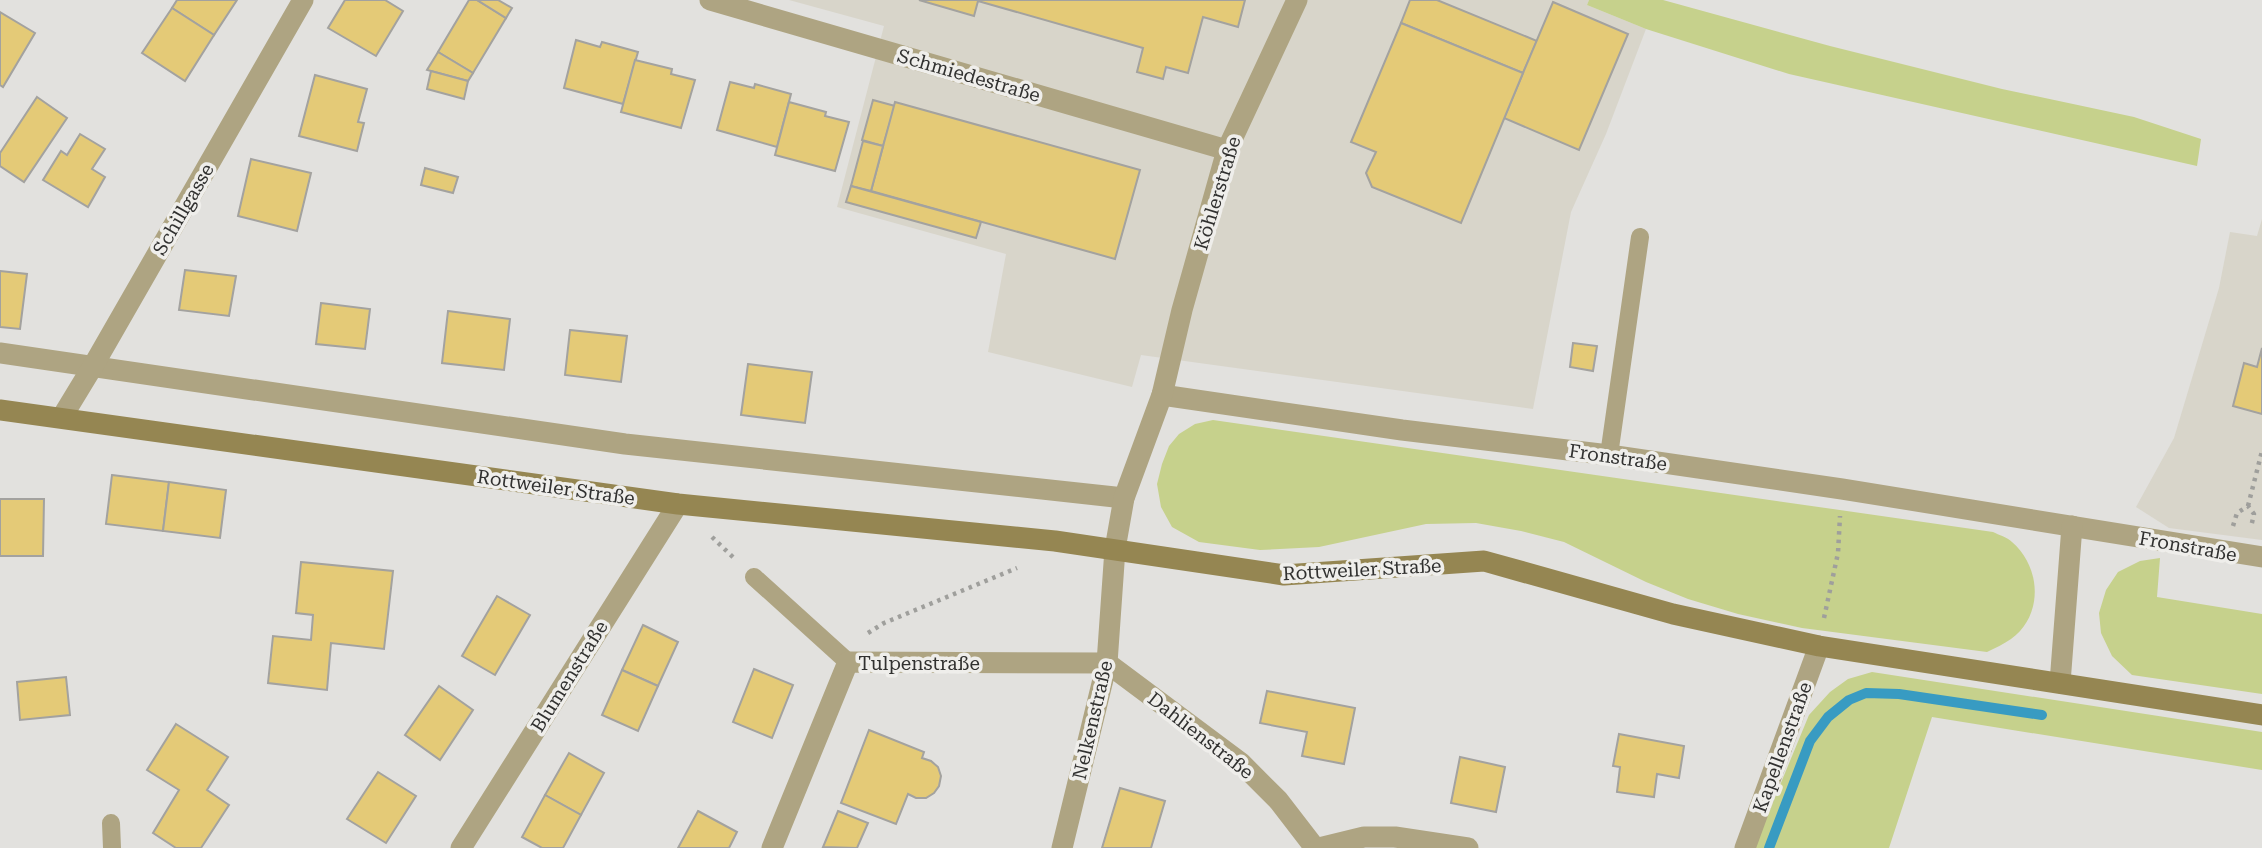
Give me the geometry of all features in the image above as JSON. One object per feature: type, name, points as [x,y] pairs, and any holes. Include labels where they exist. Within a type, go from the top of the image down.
[{"type":"street","name":"Schillgasse","points":[[62,417],[303,0]]},
{"type":"street","name":"Schmiedestraße","points":[[710,0],[1227,150]]},
{"type":"street","name":"Köhlerstraße","points":[[1162,395],[1182,310],[1227,150],[1297,0]]},
{"type":"street","points":[[0,353],[625,444],[1124,498]]},
{"type":"street","points":[[1115,549],[1124,498],[1162,395]]},
{"type":"street","name":"Fronstraße","points":[[1162,395],[1842,489],[2262,558]]},
{"type":"street","name":"Rottweiler Straße","points":[[0,410],[678,504],[1115,549],[1284,575],[1484,562],[1673,614],[1819,646],[2262,715]]},
{"type":"street","name":"Blumenstraße","points":[[461,848],[678,504]]},
{"type":"street","points":[[2060,683],[2073,526]]},
{"type":"street","name":"Nelkenstraße","points":[[1062,848],[1107,663],[1115,549]]},
{"type":"street","name":"Kapellenstraße","points":[[1745,848],[1819,646]]},
{"type":"street","name":"Tulpenstraße","points":[[772,848],[848,663],[1107,663]]},
{"type":"street","name":"Dahlienstraße","points":[[1107,663],[1241,763],[1278,800],[1317,848],[1364,837],[1395,837],[1468,848]]},
{"type":"lane","points":[[1609,455],[1640,237]]},
{"type":"lane","points":[[754,577],[848,663]]},
{"type":"lane","points":[[111,823],[112,848]]},
{"type":"path","points":[[2248,506],[2262,451]]},
{"type":"path","points":[[1819,646],[1838,553],[1842,489]]},
{"type":"path","points":[[678,504],[754,577]]},
{"type":"path","points":[[848,663],[861,638],[884,623],[1019,567]]},
{"type":"shaded area","points":[[789,0],[1589,0],[1587,5],[1646,29],[1606,134],[1571,212],[1533,409],[1141,355],[1132,387],[988,352],[1006,254],[837,207],[884,26]]},
{"type":"shaded area","points":[[2262,219],[2262,540],[2169,528],[2136,507],[2174,438],[2219,288],[2230,232],[2257,236]]},
{"type":"green space","points":[[1589,0],[1663,0],[2002,89],[2134,117],[2201,139],[2197,166],[1789,74],[1646,29],[1587,5]]},
{"type":"green space","points":[[1213,420],[1993,532],[2012,542],[2029,564],[2035,591],[2033,604],[2022,629],[2008,641],[1987,652],[1802,628],[1738,614],[1688,599],[1646,582],[1564,542],[1476,523],[1426,524],[1319,547],[1260,550],[1199,542],[1172,527],[1161,507],[1157,484],[1169,446],[1179,434],[1195,424]]},
{"type":"green space","points":[[2160,558],[2157,597],[2262,614],[2262,694],[2132,675],[2112,656],[2101,633],[2099,613],[2106,590],[2118,572],[2140,561]]},
{"type":"green space","points":[[1872,672],[2262,732],[2262,770],[1932,717],[1889,848],[1754,848],[1809,715],[1830,692],[1848,679]]},
{"type":"building","points":[[177,0],[237,0],[214,35],[172,8]]},
{"type":"building","points":[[345,0],[385,0],[403,11],[376,56],[328,28]]},
{"type":"building","points":[[469,0],[477,0],[506,18],[473,73],[438,52]]},
{"type":"building","points":[[477,0],[498,0],[512,8],[506,18]]},
{"type":"building","points":[[919,0],[1245,0],[1238,27],[1203,17],[1188,73],[1166,67],[1163,79],[1137,72],[1143,48],[978,1],[974,16]]},
{"type":"building","points":[[1410,0],[1437,0],[1537,41],[1523,73],[1401,23]]},
{"type":"building","points":[[1553,2],[1628,34],[1579,150],[1504,118]]},
{"type":"building","points":[[172,8],[214,35],[185,81],[142,53]]},
{"type":"building","points":[[0,12],[35,33],[3,87],[0,85]]},
{"type":"building","points":[[1401,23],[1523,73],[1461,223],[1372,187],[1366,173],[1376,152],[1351,142]]},
{"type":"building","points":[[576,40],[600,47],[602,42],[638,52],[623,104],[564,88]]},
{"type":"building","points":[[438,52],[473,73],[468,81],[427,70]]},
{"type":"building","points":[[635,60],[672,69],[671,74],[695,80],[681,128],[621,112]]},
{"type":"building","points":[[431,71],[468,81],[464,99],[427,89]]},
{"type":"building","points":[[315,75],[367,89],[358,122],[364,123],[357,151],[299,136]]},
{"type":"building","points":[[730,82],[754,88],[755,84],[791,94],[777,147],[717,130]]},
{"type":"building","points":[[37,97],[67,118],[24,182],[0,166],[0,153]]},
{"type":"building","points":[[873,100],[895,106],[883,146],[862,140]]},
{"type":"building","points":[[789,102],[826,112],[825,116],[849,122],[835,171],[775,155]]},
{"type":"building","points":[[895,102],[1140,170],[1115,259],[871,191]]},
{"type":"building","points":[[80,134],[105,149],[92,169],[105,177],[88,207],[43,180],[61,151],[67,155]]},
{"type":"building","points":[[863,141],[883,146],[871,191],[851,186]]},
{"type":"building","points":[[251,159],[311,173],[297,231],[238,216]]},
{"type":"building","points":[[425,168],[458,177],[453,193],[421,185]]},
{"type":"building","points":[[851,186],[981,222],[976,238],[846,202]]},
{"type":"building","points":[[185,270],[236,276],[229,316],[179,310]]},
{"type":"building","points":[[0,271],[27,274],[20,329],[0,327]]},
{"type":"building","points":[[321,303],[370,309],[365,349],[316,344]]},
{"type":"building","points":[[448,311],[510,319],[504,370],[442,363]]},
{"type":"building","points":[[570,330],[627,336],[621,382],[565,375]]},
{"type":"building","points":[[1573,343],[1597,346],[1593,371],[1570,367]]},
{"type":"building","points":[[2262,348],[2262,414],[2233,406],[2244,363],[2257,367]]},
{"type":"building","points":[[748,364],[812,372],[805,423],[741,415]]},
{"type":"building","points":[[112,475],[169,482],[163,531],[106,524]]},
{"type":"building","points":[[169,482],[226,490],[220,538],[163,531]]},
{"type":"building","points":[[0,499],[44,499],[43,556],[0,556]]},
{"type":"building","points":[[301,562],[393,571],[384,649],[331,643],[327,690],[268,683],[273,636],[311,640],[313,615],[296,613]]},
{"type":"building","points":[[497,596],[530,615],[495,675],[462,656]]},
{"type":"building","points":[[643,625],[678,642],[658,686],[622,670]]},
{"type":"building","points":[[754,669],[793,685],[772,738],[733,722]]},
{"type":"building","points":[[622,670],[658,686],[638,731],[602,715]]},
{"type":"building","points":[[66,677],[70,715],[20,720],[17,682]]},
{"type":"building","points":[[439,686],[473,710],[440,760],[405,735]]},
{"type":"building","points":[[1267,691],[1355,708],[1344,764],[1302,756],[1307,732],[1260,723]]},
{"type":"building","points":[[176,724],[228,757],[207,790],[229,805],[201,848],[176,848],[153,833],[179,790],[147,770]]},
{"type":"building","points":[[869,730],[924,752],[922,758],[938,767],[941,776],[939,786],[926,798],[916,798],[908,794],[896,824],[841,803]]},
{"type":"building","points":[[1619,734],[1684,746],[1679,778],[1657,774],[1654,797],[1617,792],[1620,767],[1613,766]]},
{"type":"building","points":[[569,753],[604,773],[581,815],[545,795]]},
{"type":"building","points":[[1460,757],[1505,767],[1496,812],[1451,803]]},
{"type":"building","points":[[378,772],[416,796],[386,843],[347,819]]},
{"type":"building","points":[[1120,788],[1165,801],[1151,848],[1102,848]]},
{"type":"building","points":[[545,795],[581,815],[563,848],[542,848],[522,837]]},
{"type":"building","points":[[698,811],[737,832],[729,848],[678,848]]},
{"type":"building","points":[[838,811],[868,823],[857,848],[823,847]]},
{"type":"waterway","points":[[1769,848],[1810,741],[1828,717],[1849,700],[1866,693],[1899,694],[2042,715]]}]
